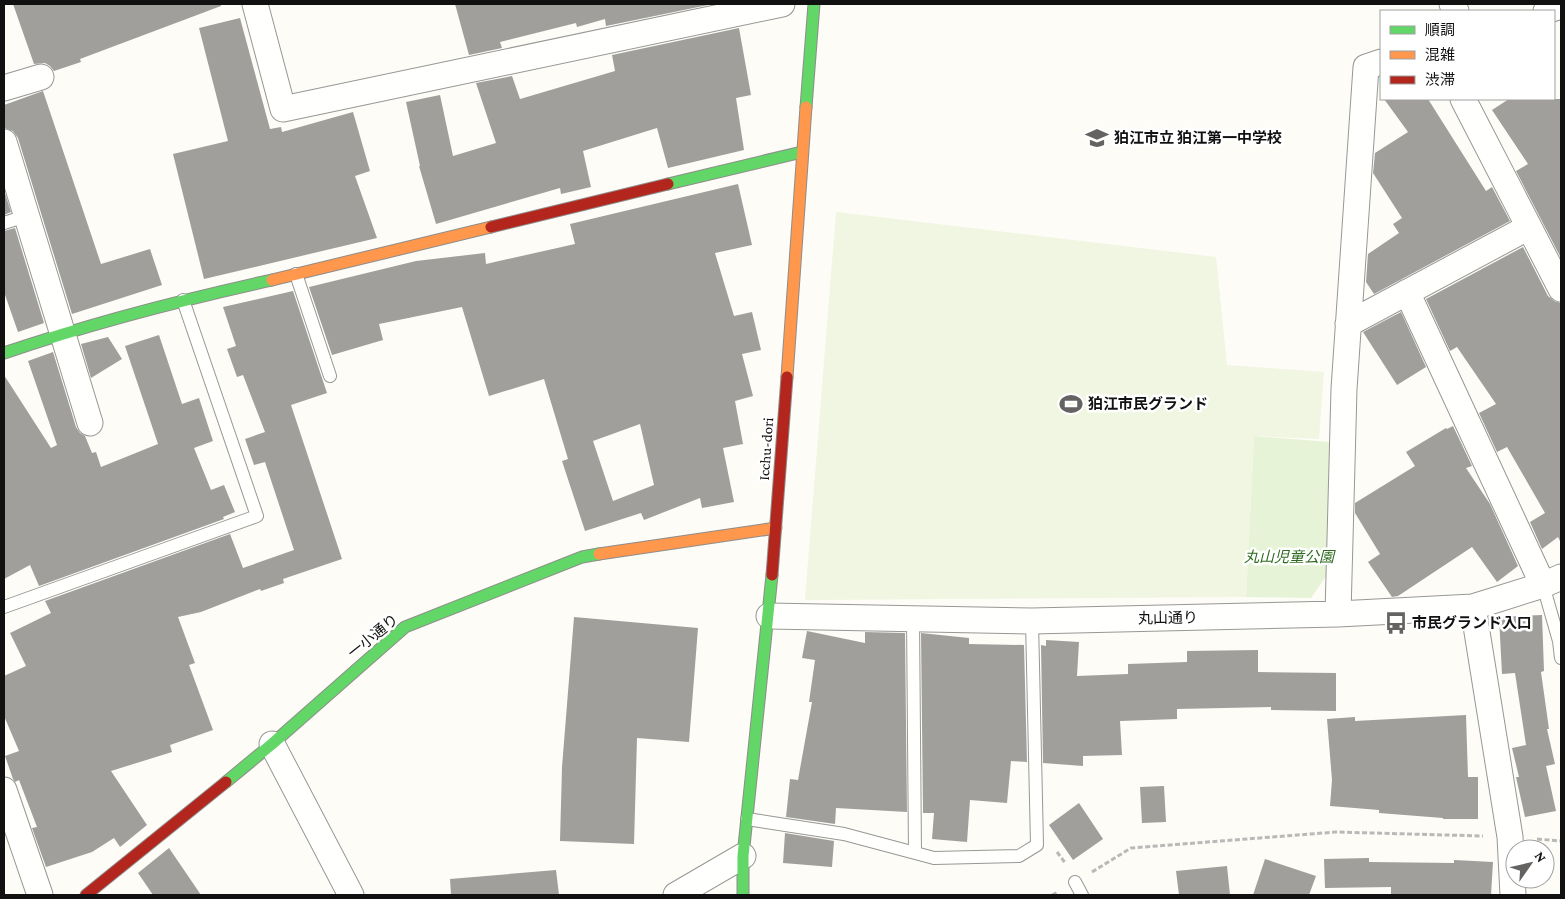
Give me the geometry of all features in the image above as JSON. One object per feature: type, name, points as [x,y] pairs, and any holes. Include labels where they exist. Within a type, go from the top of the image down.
[{"type":"street","points":[[255,4],[283,109],[782,4]]},
{"type":"street","name":"Icchu-dori","points":[[743,895],[743,856],[769,616],[814,4]]},
{"type":"street","points":[[1549,10],[1561,6]]},
{"type":"street","points":[[1338,614],[1344,389],[1366,67],[1380,62]]},
{"type":"street","points":[[4,88],[41,77]]},
{"type":"street","points":[[1464,100],[1561,289]]},
{"type":"street","points":[[4,142],[15,219],[62,333],[90,423]]},
{"type":"street","points":[[4,353],[62,333],[183,300],[802,152]]},
{"type":"street","points":[[1348,324],[1530,227]]},
{"type":"street","points":[[1407,292],[1552,581]]},
{"type":"street","name":"一小通り","points":[[86,895],[272,744],[405,627],[582,557],[776,528]]},
{"type":"street","name":"丸山通り","points":[[769,616],[1032,621],[1338,614],[1473,607],[1552,581]]},
{"type":"street","points":[[1473,607],[1510,837],[1513,895]]},
{"type":"street","points":[[272,744],[351,895]]},
{"type":"street","points":[[4,790],[40,895]]},
{"type":"street","points":[[676,895],[743,856]]},
{"type":"lane","points":[[296,274],[330,376]]},
{"type":"lane","points":[[4,607],[257,516],[183,300]]},
{"type":"lane","points":[[1552,581],[1561,658]]},
{"type":"lane","points":[[913,618],[916,853]]},
{"type":"lane","points":[[747,819],[844,834],[934,858],[1019,856],[1037,845],[1032,621]]},
{"type":"lane","points":[[1075,882],[1082,895]]},
{"type":"path","points":[[1052,895],[1131,848],[1336,832],[1510,837],[1561,841]]},
{"type":"path","points":[[1037,845],[1058,852],[1070,869],[1075,882]]},
{"type":"green space","name":"狛江市民グランド","points":[[836,212],[1216,257],[1227,365],[1324,372],[1319,439],[1254,436],[1246,597],[805,600]]},
{"type":"green space","name":"丸山児童公園","points":[[1254,436],[1330,442],[1329,572],[1311,598],[1246,597]]},
{"type":"building","points":[[13,4],[221,4],[221,6],[80,59],[81,62],[54,71],[45,63],[34,64]]},
{"type":"building","points":[[455,4],[713,4],[606,26],[605,19],[577,27],[576,23],[500,42],[502,48],[469,55]]},
{"type":"building","points":[[240,18],[270,129],[281,127],[282,132],[353,112],[370,171],[355,176],[377,238],[204,279],[173,154],[228,141],[199,28]]},
{"type":"building","points":[[739,28],[751,95],[736,98],[744,150],[668,168],[657,128],[583,151],[591,187],[561,194],[560,188],[436,224],[419,166],[406,102],[440,95],[453,156],[496,143],[476,83],[512,76],[520,99],[615,71],[612,55]]},
{"type":"building","points":[[43,91],[101,264],[150,249],[162,285],[72,314],[18,138],[13,131],[4,128],[4,105]]},
{"type":"building","points":[[1561,99],[1561,258],[1516,171],[1528,164],[1492,110],[1507,100]]},
{"type":"building","points":[[1385,100],[1429,100],[1486,191],[1492,187],[1510,221],[1374,294],[1366,282],[1368,254],[1399,233],[1393,224],[1402,218],[1373,173],[1375,153],[1408,132]]},
{"type":"building","points":[[738,184],[752,245],[715,253],[734,316],[752,312],[761,350],[742,354],[753,396],[735,401],[743,444],[723,448],[734,502],[702,508],[700,498],[644,520],[641,513],[585,531],[562,461],[568,459],[544,379],[489,396],[462,307],[379,324],[383,340],[332,355],[309,287],[416,261],[485,253],[486,264],[575,244],[570,224]],"holes":[[[640,424],[654,485],[613,501],[593,441]]]},
{"type":"building","points":[[4,190],[11,212],[4,215]]},
{"type":"building","points":[[15,228],[44,323],[18,332],[4,292],[4,231]]},
{"type":"building","points":[[1523,247],[1548,296],[1554,301],[1561,303],[1561,543],[1558,537],[1542,549],[1530,522],[1545,513],[1507,447],[1497,452],[1479,413],[1496,404],[1457,347],[1450,351],[1426,299]]},
{"type":"building","points":[[293,291],[327,393],[291,405],[342,559],[283,579],[284,583],[261,591],[260,589],[201,612],[178,617],[195,663],[189,665],[213,730],[170,745],[172,752],[111,771],[147,825],[120,847],[114,838],[92,852],[46,867],[32,828],[37,827],[19,780],[15,782],[13,779],[5,756],[19,751],[4,716],[4,676],[26,666],[10,633],[51,613],[45,601],[230,534],[243,568],[294,550],[265,462],[254,465],[245,439],[265,432],[243,375],[237,377],[227,349],[236,346],[223,307]]},
{"type":"building","points":[[1401,312],[1426,367],[1397,385],[1363,332]]},
{"type":"building","points":[[159,335],[182,404],[199,398],[213,441],[194,448],[211,490],[224,485],[235,512],[223,517],[224,519],[39,586],[30,565],[4,579],[4,375],[51,448],[57,445],[28,361],[53,352],[76,427],[85,436],[92,453],[96,452],[101,467],[158,444],[125,346]]},
{"type":"building","points":[[108,337],[122,359],[91,378],[81,344]]},
{"type":"building","points":[[1453,426],[1472,466],[1466,468],[1490,504],[1518,566],[1497,582],[1472,547],[1398,596],[1392,597],[1368,562],[1380,554],[1355,513],[1355,503],[1415,466],[1406,452],[1446,428]]},
{"type":"building","points":[[1542,615],[1544,671],[1541,672],[1549,729],[1547,729],[1555,764],[1546,766],[1556,811],[1525,817],[1516,777],[1519,777],[1512,748],[1526,745],[1515,673],[1502,674],[1499,617]]},
{"type":"building","points":[[574,617],[698,628],[689,742],[637,738],[634,844],[560,841],[562,767]]},
{"type":"building","points":[[807,631],[865,643],[865,632],[905,633],[907,812],[836,808],[835,824],[786,817],[790,779],[798,780],[812,702],[809,702],[815,660],[802,658]]},
{"type":"building","points":[[921,633],[969,638],[969,644],[1024,645],[1027,762],[1011,761],[1007,803],[970,800],[967,842],[932,839],[934,813],[923,813]]},
{"type":"building","points":[[1046,640],[1079,642],[1077,676],[1128,674],[1128,664],[1187,662],[1187,651],[1258,650],[1258,672],[1336,673],[1336,711],[1271,710],[1271,707],[1177,709],[1177,719],[1120,721],[1122,755],[1083,756],[1083,766],[1043,763],[1041,645],[1046,646]]},
{"type":"building","points":[[1466,715],[1468,777],[1478,777],[1478,819],[1443,819],[1379,813],[1379,810],[1330,806],[1332,780],[1327,719],[1355,717],[1355,721]]},
{"type":"building","points":[[1164,786],[1166,822],[1142,823],[1140,787]]},
{"type":"building","points":[[1079,803],[1103,839],[1073,860],[1049,825]]},
{"type":"building","points":[[785,833],[834,841],[832,867],[783,863]]},
{"type":"building","points":[[169,848],[201,895],[153,895],[138,873]]},
{"type":"building","points":[[1369,858],[1369,862],[1454,863],[1454,860],[1493,862],[1491,895],[1391,895],[1391,887],[1325,888],[1324,859]]},
{"type":"building","points":[[1265,859],[1316,876],[1309,895],[1253,895]]},
{"type":"building","points":[[1227,866],[1230,895],[1179,895],[1176,871]]},
{"type":"building","points":[[556,870],[559,895],[451,895],[450,879]]},
{"type":"traffic: fast","points":[[806,107],[814,4]]},
{"type":"traffic: fast","points":[[668,184],[802,152]]},
{"type":"traffic: fast","points":[[4,353],[137,313],[272,280]]},
{"type":"traffic: fast","points":[[226,782],[405,627],[582,557],[599,554]]},
{"type":"traffic: fast","points":[[743,895],[743,856],[772,575]]},
{"type":"traffic: slow","points":[[787,377],[806,107]]},
{"type":"traffic: slow","points":[[272,280],[491,227]]},
{"type":"traffic: slow","points":[[599,554],[776,528]]},
{"type":"traffic: jam","points":[[491,227],[668,184]]},
{"type":"traffic: jam","points":[[772,575],[787,377]]},
{"type":"traffic: jam","points":[[86,895],[226,782]]},
{"type":"place","name":"狛江市立 狛江第一中学校","points":[[1097,138]]},
{"type":"place","name":"狛江市民グランド","points":[[1071,404]]},
{"type":"place","name":"市民グランド入口","points":[[1396,623]]}]
